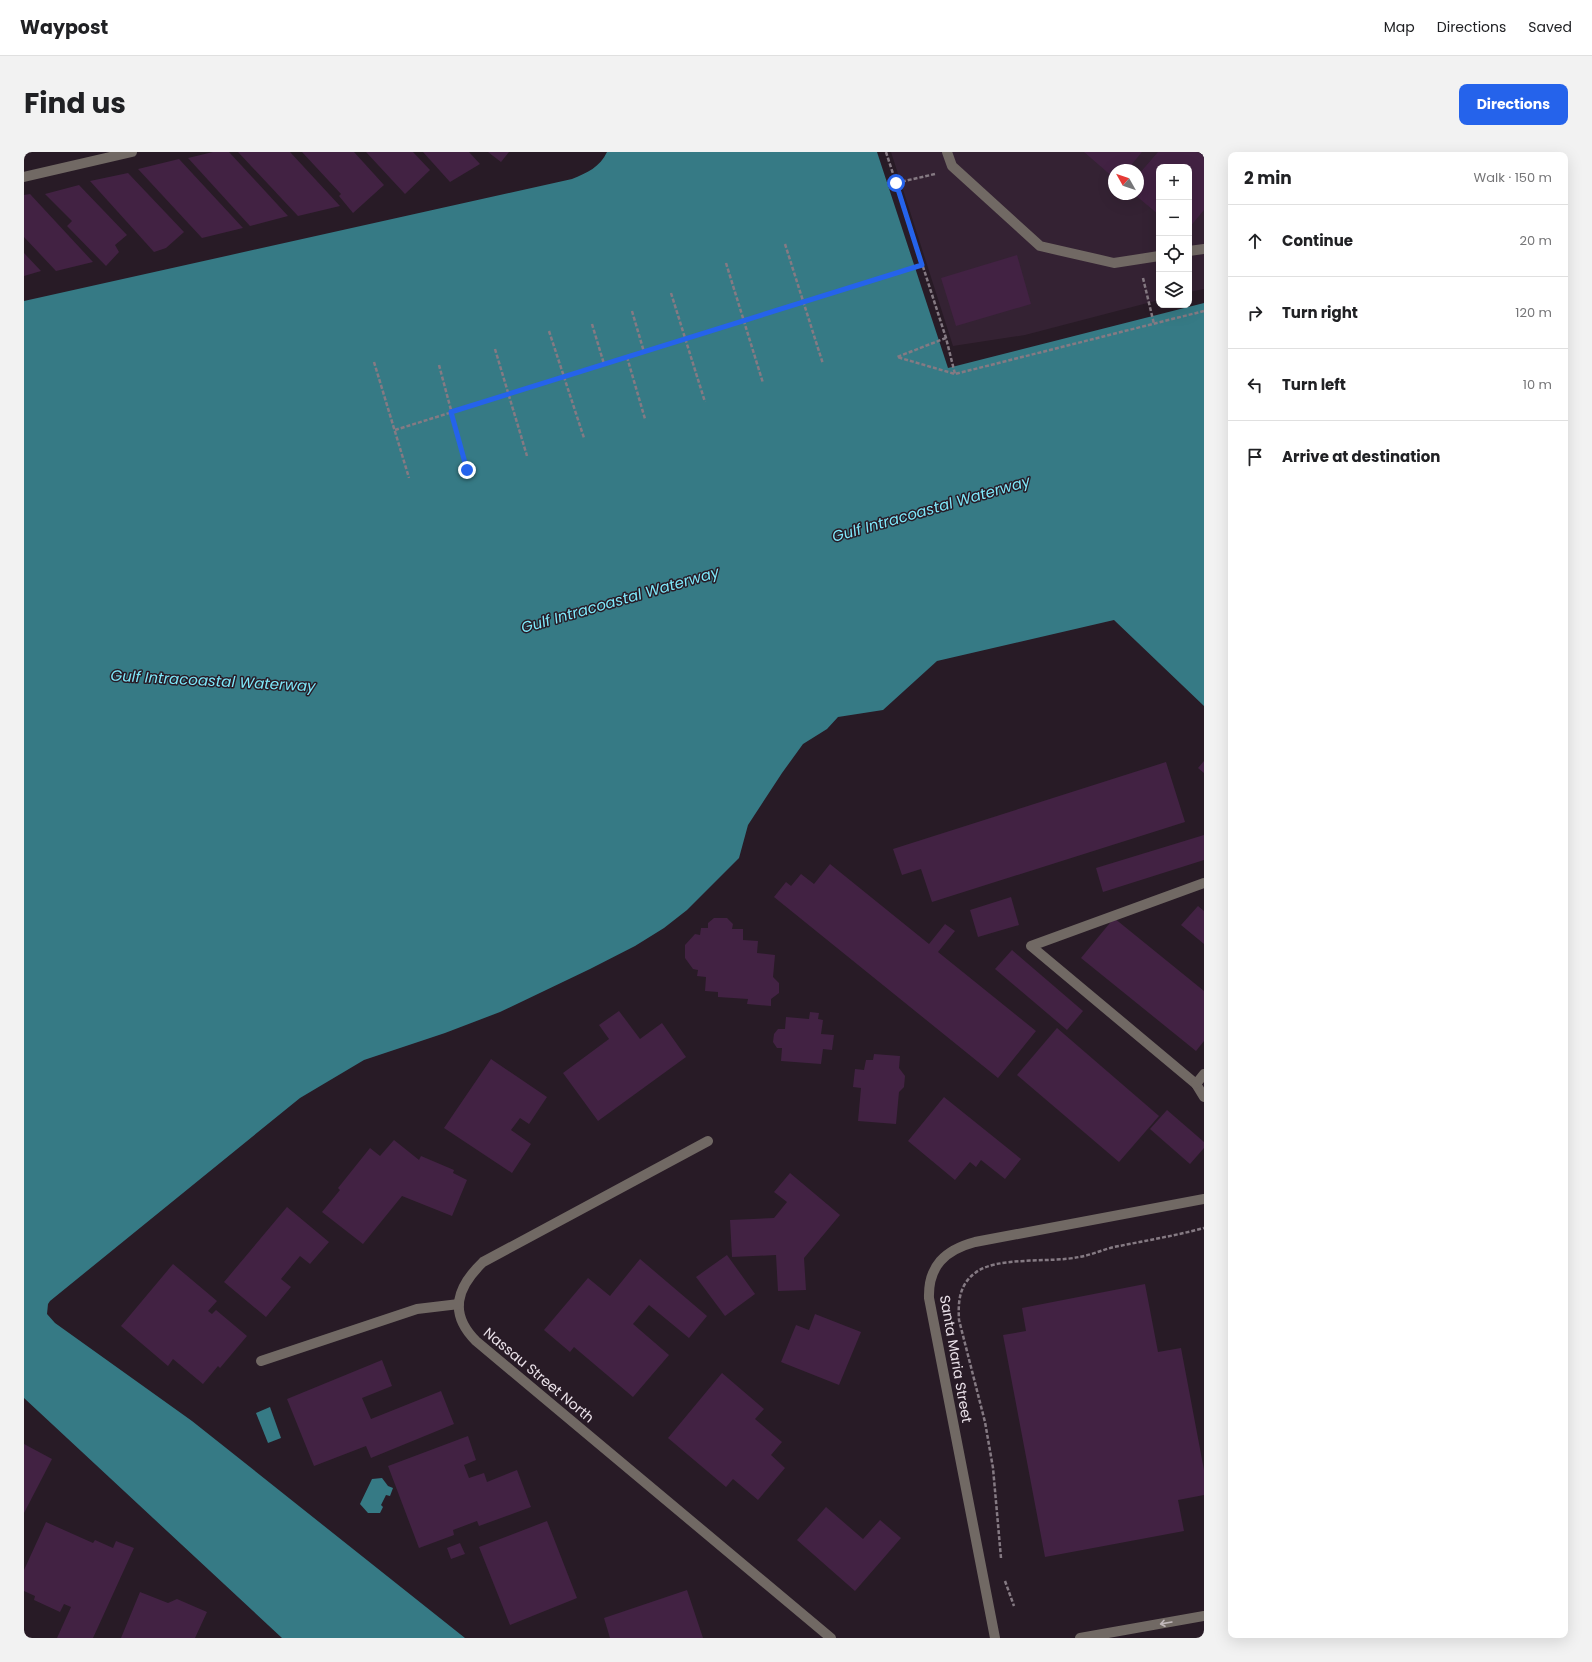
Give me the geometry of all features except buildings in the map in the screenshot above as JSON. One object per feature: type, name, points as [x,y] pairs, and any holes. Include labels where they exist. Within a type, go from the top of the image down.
[{"type":"street","points":[[24,177],[132,152]]},
{"type":"street","points":[[946,152],[952,166],[1040,246],[1114,263],[1156,256]]},
{"type":"street","points":[[1192,251],[1204,249]]},
{"type":"street","points":[[1204,882],[1031,946],[1196,1084],[1204,1097]]},
{"type":"street","points":[[1196,1084],[1204,1074]]},
{"type":"street","name":"Nassau Street North","points":[[708,1141],[483,1262],[465,1282],[461,1292],[459,1304],[460,1316],[464,1326],[476,1341],[831,1638]]},
{"type":"street","name":"Santa Maria Street","points":[[995,1638],[930,1298],[930,1283],[936,1267],[947,1254],[964,1245],[975,1242],[1204,1199]]},
{"type":"street","points":[[261,1361],[417,1309],[459,1304]]},
{"type":"street","points":[[1080,1638],[1204,1616]]},
{"type":"path","points":[[886,152],[946,338],[955,374]]},
{"type":"path","points":[[896,183],[935,174],[952,166]]},
{"type":"path","points":[[785,244],[823,364]]},
{"type":"path","points":[[726,263],[763,383]]},
{"type":"path","points":[[394,430],[922,265]]},
{"type":"path","points":[[1146,289],[1154,324]]},
{"type":"path","points":[[671,293],[705,402]]},
{"type":"path","points":[[632,311],[644,352]]},
{"type":"path","points":[[946,338],[897,357],[955,374],[1204,311]]},
{"type":"path","points":[[592,324],[604,364]]},
{"type":"path","points":[[549,331],[584,438]]},
{"type":"path","points":[[495,349],[527,456]]},
{"type":"path","points":[[627,357],[646,419]]},
{"type":"path","points":[[374,362],[409,478]]},
{"type":"path","points":[[439,365],[467,470]]},
{"type":"path","points":[[1002,1564],[993,1468],[985,1422],[959,1320],[958,1304],[964,1286],[975,1273],[986,1267],[1002,1264],[1080,1257],[1108,1249],[1204,1228]]},
{"type":"path","points":[[1004,1575],[1014,1606]]},
{"type":"shaded area","points":[[891,152],[1204,152],[1204,289],[1192,291],[1192,164],[1156,164],[1156,301],[1025,335],[953,346]]},
{"type":"water","name":"Gulf Intracoastal Waterway","points":[[607,152],[877,152],[948,368],[1184,308],[1192,308],[1192,306],[1204,303],[1204,706],[1114,620],[937,661],[883,710],[838,717],[827,729],[803,744],[748,825],[739,858],[687,910],[664,928],[635,946],[500,1012],[445,1033],[364,1060],[300,1098],[50,1301],[48,1304],[47,1314],[55,1323],[192,1421],[465,1638],[282,1638],[24,1398],[24,301],[572,179],[597,166]]},
{"type":"water","points":[[270,1407],[281,1438],[268,1443],[256,1413]]},
{"type":"water","points":[[382,1478],[388,1486],[393,1488],[390,1496],[386,1495],[381,1505],[383,1507],[380,1513],[368,1513],[360,1504],[372,1479]]},
{"type":"route","points":[[467,470],[451,412],[922,265],[896,183]]}]
